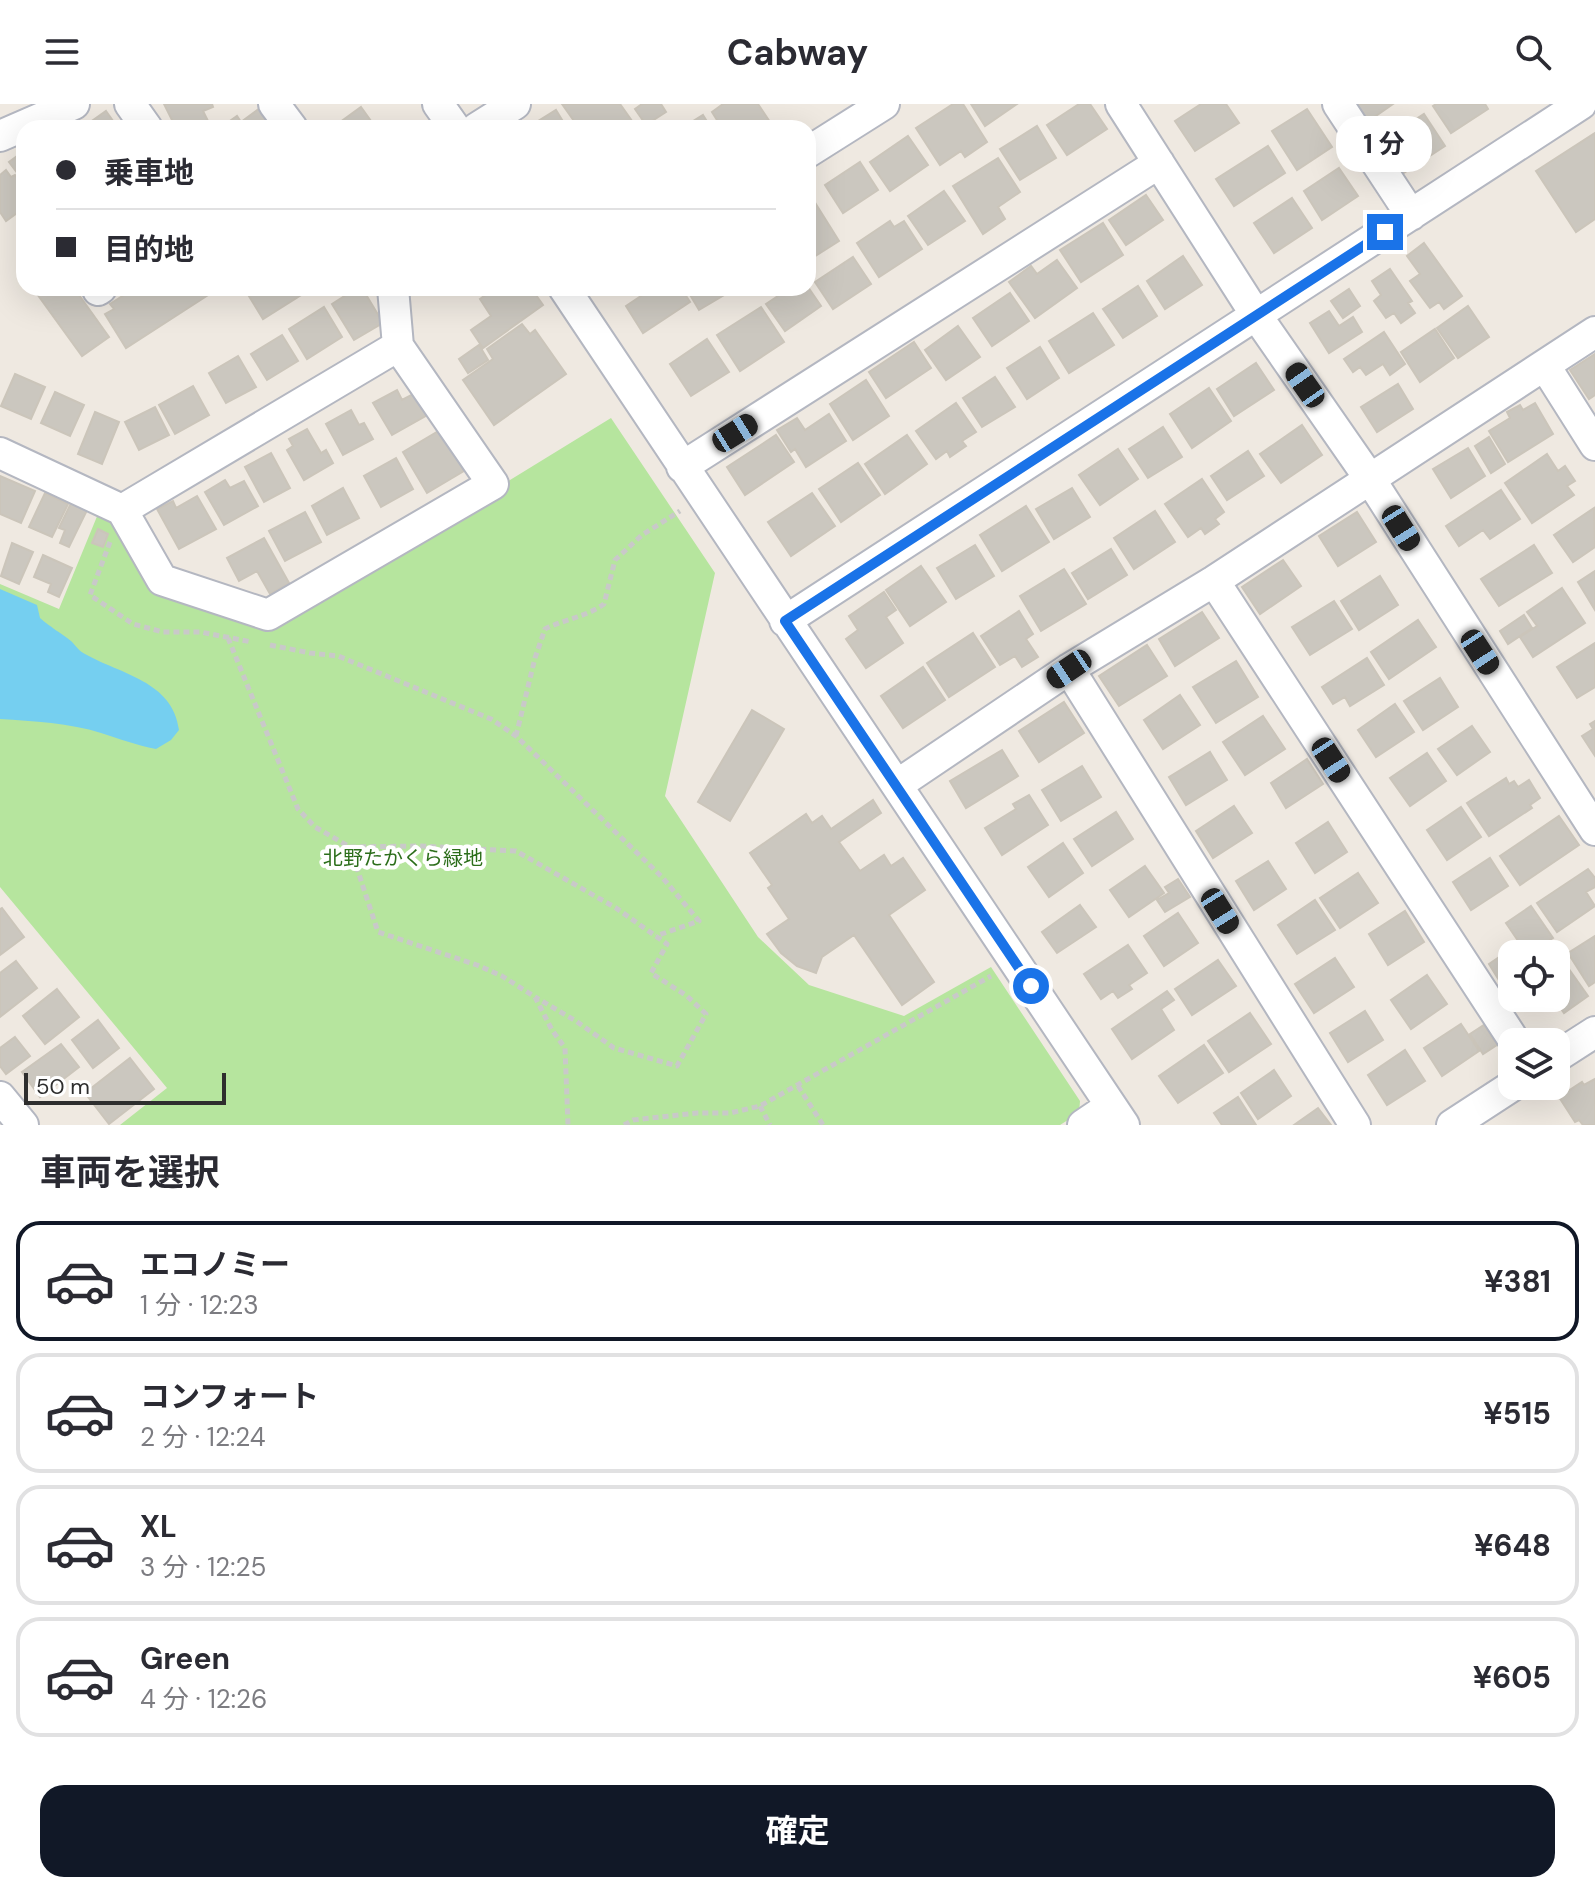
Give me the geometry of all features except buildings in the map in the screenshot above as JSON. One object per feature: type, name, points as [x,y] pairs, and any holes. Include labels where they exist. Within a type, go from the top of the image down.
[{"type":"street","points":[[37,120],[74,104]]},
{"type":"street","points":[[490,120],[515,104]]},
{"type":"street","points":[[816,147],[884,104]]},
{"type":"street","points":[[1121,104],[1256,315],[1370,479],[1595,830]]},
{"type":"street","points":[[1338,104],[1411,215]]},
{"type":"street","points":[[785,621],[1411,215],[1561,109]]},
{"type":"street","points":[[682,467],[1159,163]]},
{"type":"street","points":[[0,453],[122,510],[162,580],[268,615],[493,484],[398,346],[394,296]]},
{"type":"street","points":[[580,296],[682,467],[1118,1116],[1083,1125]]},
{"type":"street","points":[[897,785],[1069,669],[1214,581],[1595,332]]},
{"type":"street","points":[[122,510],[398,346]]},
{"type":"street","points":[[1545,366],[1595,445]]},
{"type":"street","points":[[1214,581],[1506,1028]]},
{"type":"street","points":[[1069,669],[1355,1125]]},
{"type":"street","points":[[1570,1048],[1595,1032]]},
{"type":"street","points":[[1452,1125],[1498,1095]]},
{"type":"street","points":[[0,1097],[23,1125]]},
{"type":"path","points":[[516,736],[545,629],[567,618],[591,614],[604,604],[615,560],[642,535],[702,497]]},
{"type":"path","points":[[122,510],[90,595],[133,624],[163,632],[200,632],[255,642]]},
{"type":"path","points":[[228,638],[298,809],[315,827],[350,847],[419,846],[516,851],[616,908],[667,944],[651,973],[687,996],[706,1014],[677,1066],[614,1048],[502,976],[378,932],[350,847]]},
{"type":"path","points":[[268,645],[338,656],[491,719],[516,736],[662,877],[699,921],[655,936]]},
{"type":"path","points":[[624,1125],[633,1120],[730,1113],[760,1106],[1015,962]]},
{"type":"path","points":[[535,997],[565,1048],[568,1125]]},
{"type":"path","points":[[798,1086],[823,1125]]},
{"type":"path","points":[[760,1106],[770,1125]]},
{"type":"green space","name":"北野たかくら緑地","points":[[611,418],[715,573],[665,796],[758,937],[809,985],[904,1016],[991,967],[1080,1101],[1079,1113],[1060,1125],[120,1125],[167,1088],[0,887],[0,584],[59,609],[98,514],[115,522],[157,590],[272,626]]},
{"type":"water","points":[[0,589],[37,605],[40,618],[83,653],[156,690],[175,713],[179,730],[171,740],[156,749],[77,727],[0,719]]},
{"type":"route","points":[[1031,986],[785,621],[1385,232]]}]
